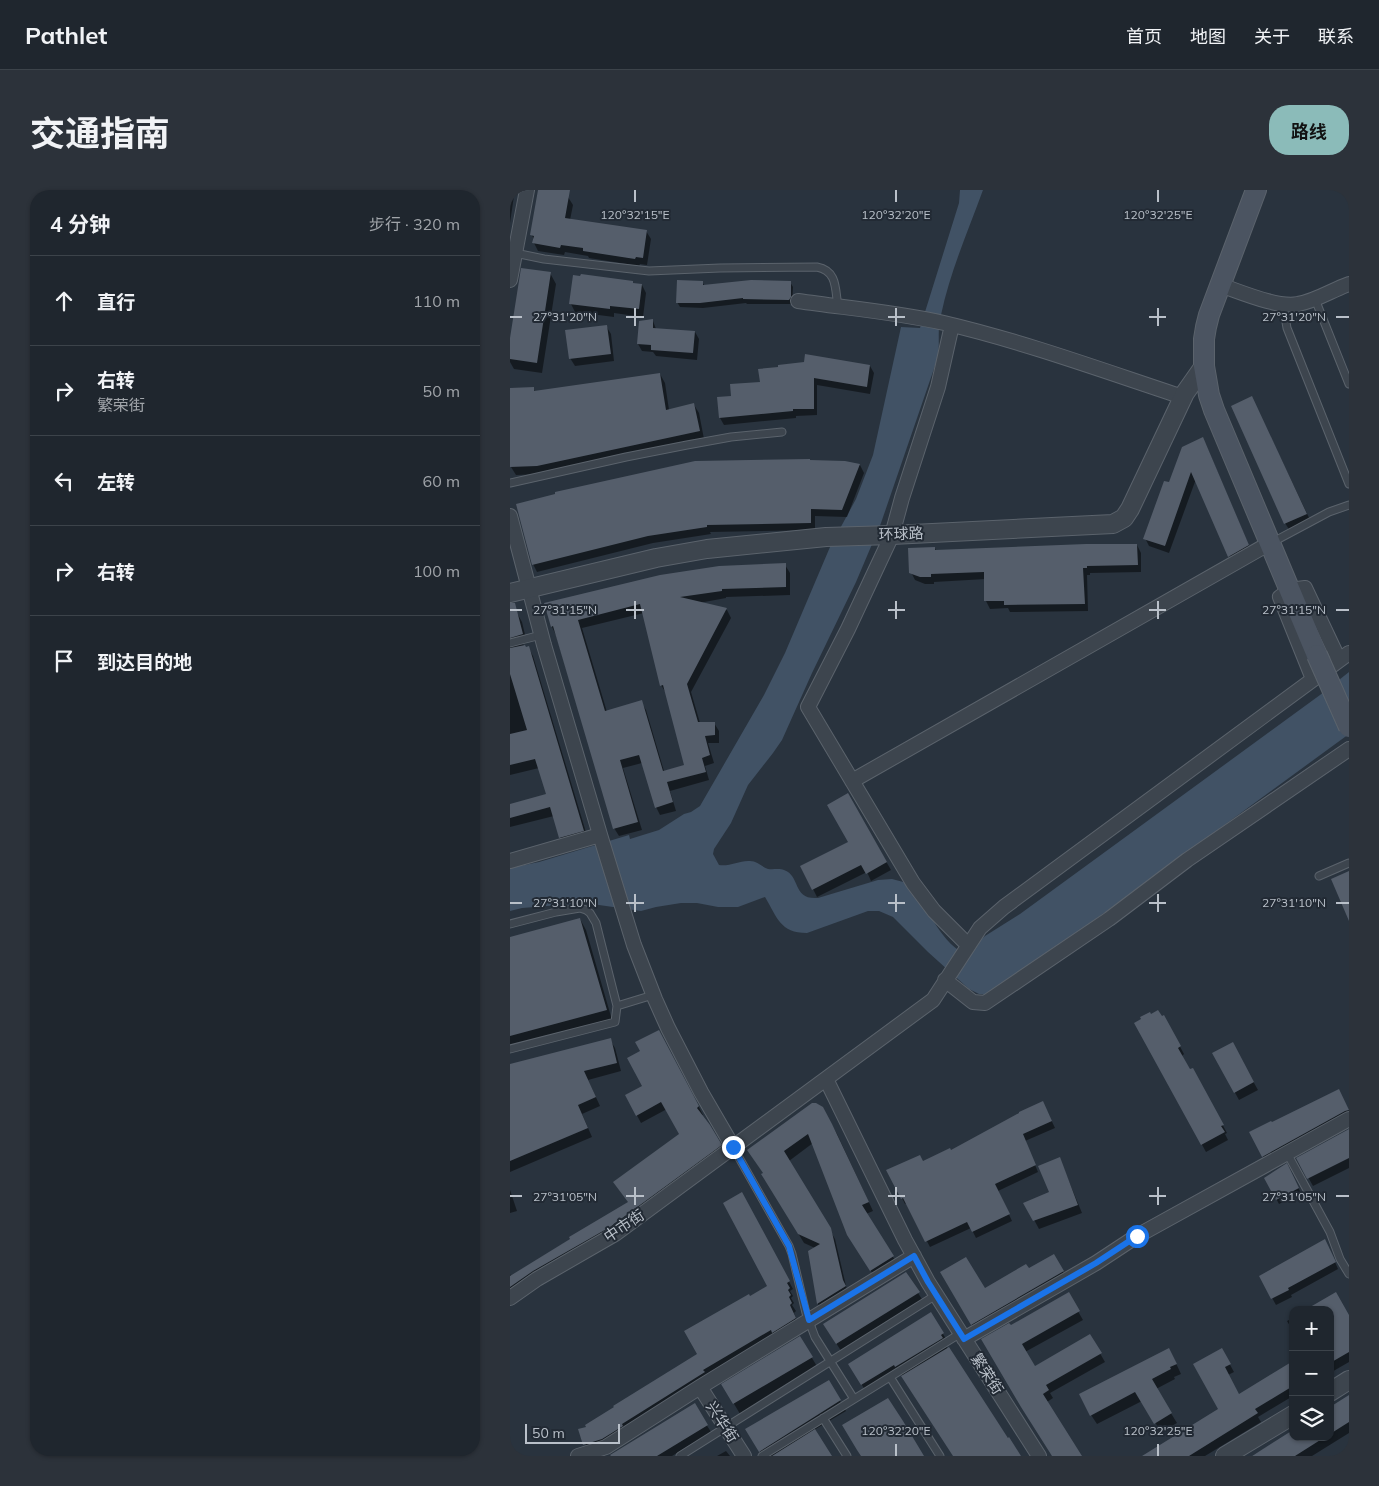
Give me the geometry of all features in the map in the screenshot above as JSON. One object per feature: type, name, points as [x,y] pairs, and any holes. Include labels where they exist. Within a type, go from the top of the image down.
[{"type":"main road","points":[[1256,190],[1206,327],[1204,366],[1209,395],[1317,655],[1349,727]]},
{"type":"street","points":[[510,278],[527,190]]},
{"type":"street","points":[[1220,285],[1283,305],[1298,304],[1349,284]]},
{"type":"street","points":[[798,302],[838,306],[948,324],[1008,339],[1183,397]]},
{"type":"street","points":[[948,324],[938,387],[889,535],[848,629],[808,707],[913,882],[934,911],[966,947]]},
{"type":"street","name":"环球路","points":[[510,593],[673,555],[707,549],[826,536],[1106,525],[1120,521],[1130,510],[1183,397],[1204,366]]},
{"type":"street","points":[[510,516],[541,635],[600,836],[640,962],[653,995],[686,1064],[733,1147]]},
{"type":"street","points":[[852,781],[1270,543]]},
{"type":"street","points":[[1313,679],[1280,598],[1290,590],[1305,588],[1344,656]]},
{"type":"street","name":"中市街","points":[[510,1298],[537,1279],[615,1234],[933,1000],[980,928],[1004,907],[1344,656]]},
{"type":"street","points":[[947,978],[973,1002],[985,1003],[1109,919],[1188,860],[1349,749]]},
{"type":"street","points":[[510,861],[600,836]]},
{"type":"street","name":"繁荣街","points":[[826,1079],[882,1196],[936,1295],[1039,1456]]},
{"type":"street","points":[[963,1336],[1096,1263],[1137,1236],[1349,1119]]},
{"type":"street","points":[[578,1456],[606,1447],[914,1256]]},
{"type":"street","points":[[1334,1389],[1349,1380]]},
{"type":"street","name":"兴华街","points":[[700,1387],[744,1456]]},
{"type":"street","points":[[1225,1456],[1289,1417]]},
{"type":"lane","points":[[515,253],[544,259],[648,271],[818,267],[828,271],[834,278],[838,306]]},
{"type":"lane","points":[[1315,298],[1349,384]]},
{"type":"lane","points":[[1283,305],[1287,328],[1349,484]]},
{"type":"lane","points":[[510,483],[686,444],[782,432]]},
{"type":"lane","points":[[1270,543],[1329,512],[1349,504]]},
{"type":"lane","points":[[510,643],[541,635]]},
{"type":"lane","points":[[1319,876],[1349,863]]},
{"type":"lane","points":[[510,924],[580,908],[590,913],[596,923],[618,1006],[615,1022],[510,1049]]},
{"type":"lane","points":[[618,1006],[653,995]]},
{"type":"lane","points":[[733,1147],[789,1246],[815,1337],[854,1399]]},
{"type":"lane","points":[[1287,1153],[1330,1232],[1340,1258],[1349,1274]]},
{"type":"lane","points":[[680,1456],[936,1295]]},
{"type":"lane","points":[[762,1456],[890,1377],[963,1336]]},
{"type":"lane","points":[[890,1377],[940,1456]]},
{"type":"lane","points":[[823,1418],[847,1456]]},
{"type":"water","points":[[960,190],[983,190],[949,283],[939,325],[938,357],[881,523],[856,582],[782,740],[748,785],[731,823],[714,849],[713,854],[719,865],[750,861],[768,869],[784,870],[793,877],[800,892],[810,898],[818,898],[878,880],[892,879],[907,883],[915,891],[947,940],[965,954],[985,936],[1020,914],[1349,672],[1349,734],[989,995],[979,994],[969,989],[893,917],[879,911],[868,911],[807,933],[785,927],[776,917],[765,897],[738,907],[681,903],[641,911],[585,903],[522,908],[510,911],[510,868],[539,862],[629,835],[630,839],[659,830],[700,806],[764,695],[785,653],[830,547],[856,499],[873,455],[901,327],[920,328],[959,203]]},
{"type":"building","points":[[538,190],[570,190],[565,218],[647,230],[643,258],[636,257],[635,259],[583,251],[583,248],[561,245],[560,248],[532,243],[534,236],[530,235]]},
{"type":"building","points":[[521,268],[551,272],[537,363],[510,359],[510,338]]},
{"type":"building","points":[[581,274],[633,281],[633,283],[642,284],[639,309],[610,306],[610,309],[569,304],[573,275],[580,276]]},
{"type":"building","points":[[677,280],[703,281],[703,285],[751,280],[791,281],[791,297],[789,300],[743,298],[700,303],[676,303]]},
{"type":"building","points":[[653,319],[653,328],[695,331],[693,353],[651,350],[651,345],[637,344],[639,321]]},
{"type":"building","points":[[607,325],[611,354],[569,359],[565,330]]},
{"type":"building","points":[[805,354],[870,365],[867,387],[814,378],[814,409],[793,409],[793,411],[719,418],[717,397],[731,396],[730,384],[760,382],[758,369],[804,362]]},
{"type":"building","points":[[660,373],[666,410],[694,403],[700,431],[537,466],[510,467],[510,388],[534,387],[534,391]]},
{"type":"building","points":[[1252,396],[1307,514],[1284,524],[1231,406]]},
{"type":"building","points":[[1203,437],[1249,545],[1228,557],[1191,472],[1165,546],[1143,539],[1164,481],[1169,482],[1182,447]]},
{"type":"building","points":[[810,459],[860,464],[842,510],[811,509],[811,523],[707,525],[707,527],[648,536],[532,565],[516,504],[555,494],[555,492],[695,461]]},
{"type":"building","points":[[1086,544],[1137,544],[1138,565],[1087,566],[1087,568],[1083,568],[1085,604],[1004,605],[1004,601],[984,601],[984,572],[931,574],[931,577],[920,577],[909,573],[908,548],[935,547],[935,550]]},
{"type":"building","points":[[786,563],[786,587],[722,589],[722,591],[680,597],[727,608],[687,684],[698,722],[715,722],[715,735],[705,736],[710,755],[702,758],[706,772],[667,782],[673,802],[655,808],[639,755],[620,760],[638,822],[613,829],[553,626],[551,627],[544,603],[660,575],[719,566]],"holes":[[[640,604],[660,686],[663,685],[684,765],[663,771],[642,700],[605,711],[578,620]]]},
{"type":"building","points":[[510,603],[515,603],[523,634],[510,638]]},
{"type":"building","points":[[525,645],[526,647],[529,646],[584,831],[559,838],[550,807],[510,818],[510,804],[546,794],[535,759],[510,765],[510,734],[527,730],[510,674],[510,648]]},
{"type":"building","points":[[848,793],[887,862],[866,874],[861,865],[812,890],[800,866],[848,842],[827,805]]},
{"type":"building","points":[[1349,871],[1349,921],[1331,879]]},
{"type":"building","points":[[580,918],[607,1010],[510,1036],[510,937]]},
{"type":"building","points":[[1158,1010],[1162,1016],[1164,1015],[1181,1046],[1178,1048],[1190,1069],[1193,1068],[1224,1125],[1221,1126],[1225,1132],[1201,1145],[1134,1023],[1141,1019],[1140,1017]]},
{"type":"building","points":[[659,1030],[699,1106],[697,1108],[722,1145],[610,1227],[533,1271],[510,1287],[510,1276],[570,1239],[569,1237],[628,1202],[613,1182],[679,1134],[661,1102],[636,1116],[625,1095],[642,1086],[627,1058],[640,1051],[635,1042]]},
{"type":"building","points":[[611,1038],[617,1063],[584,1071],[596,1097],[578,1105],[588,1128],[510,1161],[510,1064]]},
{"type":"building","points":[[1233,1042],[1254,1082],[1234,1093],[1212,1053]]},
{"type":"building","points":[[1339,1089],[1349,1110],[1262,1157],[1249,1132]]},
{"type":"building","points":[[1043,1101],[1052,1121],[1023,1134],[1036,1165],[995,1184],[1010,1214],[972,1232],[967,1222],[925,1242],[903,1198],[901,1199],[886,1170],[920,1155],[923,1161],[950,1148],[951,1150],[1019,1112]]},
{"type":"building","points":[[812,1103],[823,1107],[869,1202],[862,1205],[894,1256],[870,1271],[847,1235],[808,1134],[784,1151],[831,1228],[846,1286],[817,1304],[808,1251],[820,1244],[798,1234],[761,1174],[763,1173],[747,1150]]},
{"type":"building","points":[[1349,1129],[1349,1158],[1307,1179],[1296,1158]]},
{"type":"building","points":[[1060,1157],[1078,1205],[1033,1221],[1023,1203],[1049,1192],[1038,1166]]},
{"type":"building","points":[[1287,1163],[1299,1188],[1276,1200],[1264,1178]]},
{"type":"building","points":[[742,1192],[790,1281],[787,1283],[791,1295],[789,1297],[792,1303],[790,1305],[796,1318],[772,1333],[771,1330],[703,1370],[705,1372],[622,1424],[623,1426],[602,1439],[583,1445],[578,1429],[586,1427],[585,1425],[613,1406],[697,1354],[684,1331],[749,1294],[750,1296],[767,1286],[723,1203]]},
{"type":"building","points":[[1325,1239],[1336,1262],[1271,1299],[1259,1276]]},
{"type":"building","points":[[1054,1254],[1064,1271],[971,1325],[940,1272],[966,1257],[985,1288],[1026,1264],[1029,1268]]},
{"type":"building","points":[[906,1272],[920,1292],[836,1344],[823,1324]]},
{"type":"building","points":[[1069,1292],[1080,1311],[1022,1344],[1035,1366],[1090,1334],[1102,1353],[1046,1385],[1049,1390],[1043,1394],[1082,1456],[1052,1456],[981,1339],[1009,1323],[1011,1325]]},
{"type":"building","points":[[1336,1292],[1349,1315],[1349,1352],[1334,1361],[1334,1306],[1312,1306]]},
{"type":"building","points":[[931,1312],[944,1333],[941,1335],[943,1338],[861,1385],[848,1364]]},
{"type":"building","points":[[800,1336],[813,1357],[733,1404],[721,1384]]},
{"type":"building","points":[[949,1347],[1021,1456],[953,1456],[901,1376]]},
{"type":"building","points":[[1169,1348],[1177,1364],[1152,1379],[1172,1413],[1154,1424],[1135,1392],[1090,1416],[1079,1394]]},
{"type":"building","points":[[1222,1348],[1231,1364],[1225,1367],[1239,1394],[1289,1363],[1289,1388],[1255,1409],[1258,1413],[1189,1456],[1142,1456],[1218,1409],[1193,1364]]},
{"type":"building","points":[[829,1380],[841,1400],[759,1452],[745,1429]]},
{"type":"building","points":[[1349,1395],[1349,1422],[1334,1431],[1334,1404]]},
{"type":"building","points":[[888,1398],[924,1456],[861,1456],[857,1450],[842,1425]]},
{"type":"building","points":[[695,1403],[708,1425],[657,1456],[610,1455]]},
{"type":"building","points":[[815,1429],[832,1456],[772,1456]]},
{"type":"building","points":[[1289,1433],[1289,1441],[1319,1441],[1295,1456],[1252,1456]]},
{"type":"route","points":[[733,1147],[789,1246],[809,1320],[914,1256],[964,1339],[1096,1263],[1137,1236]]}]
